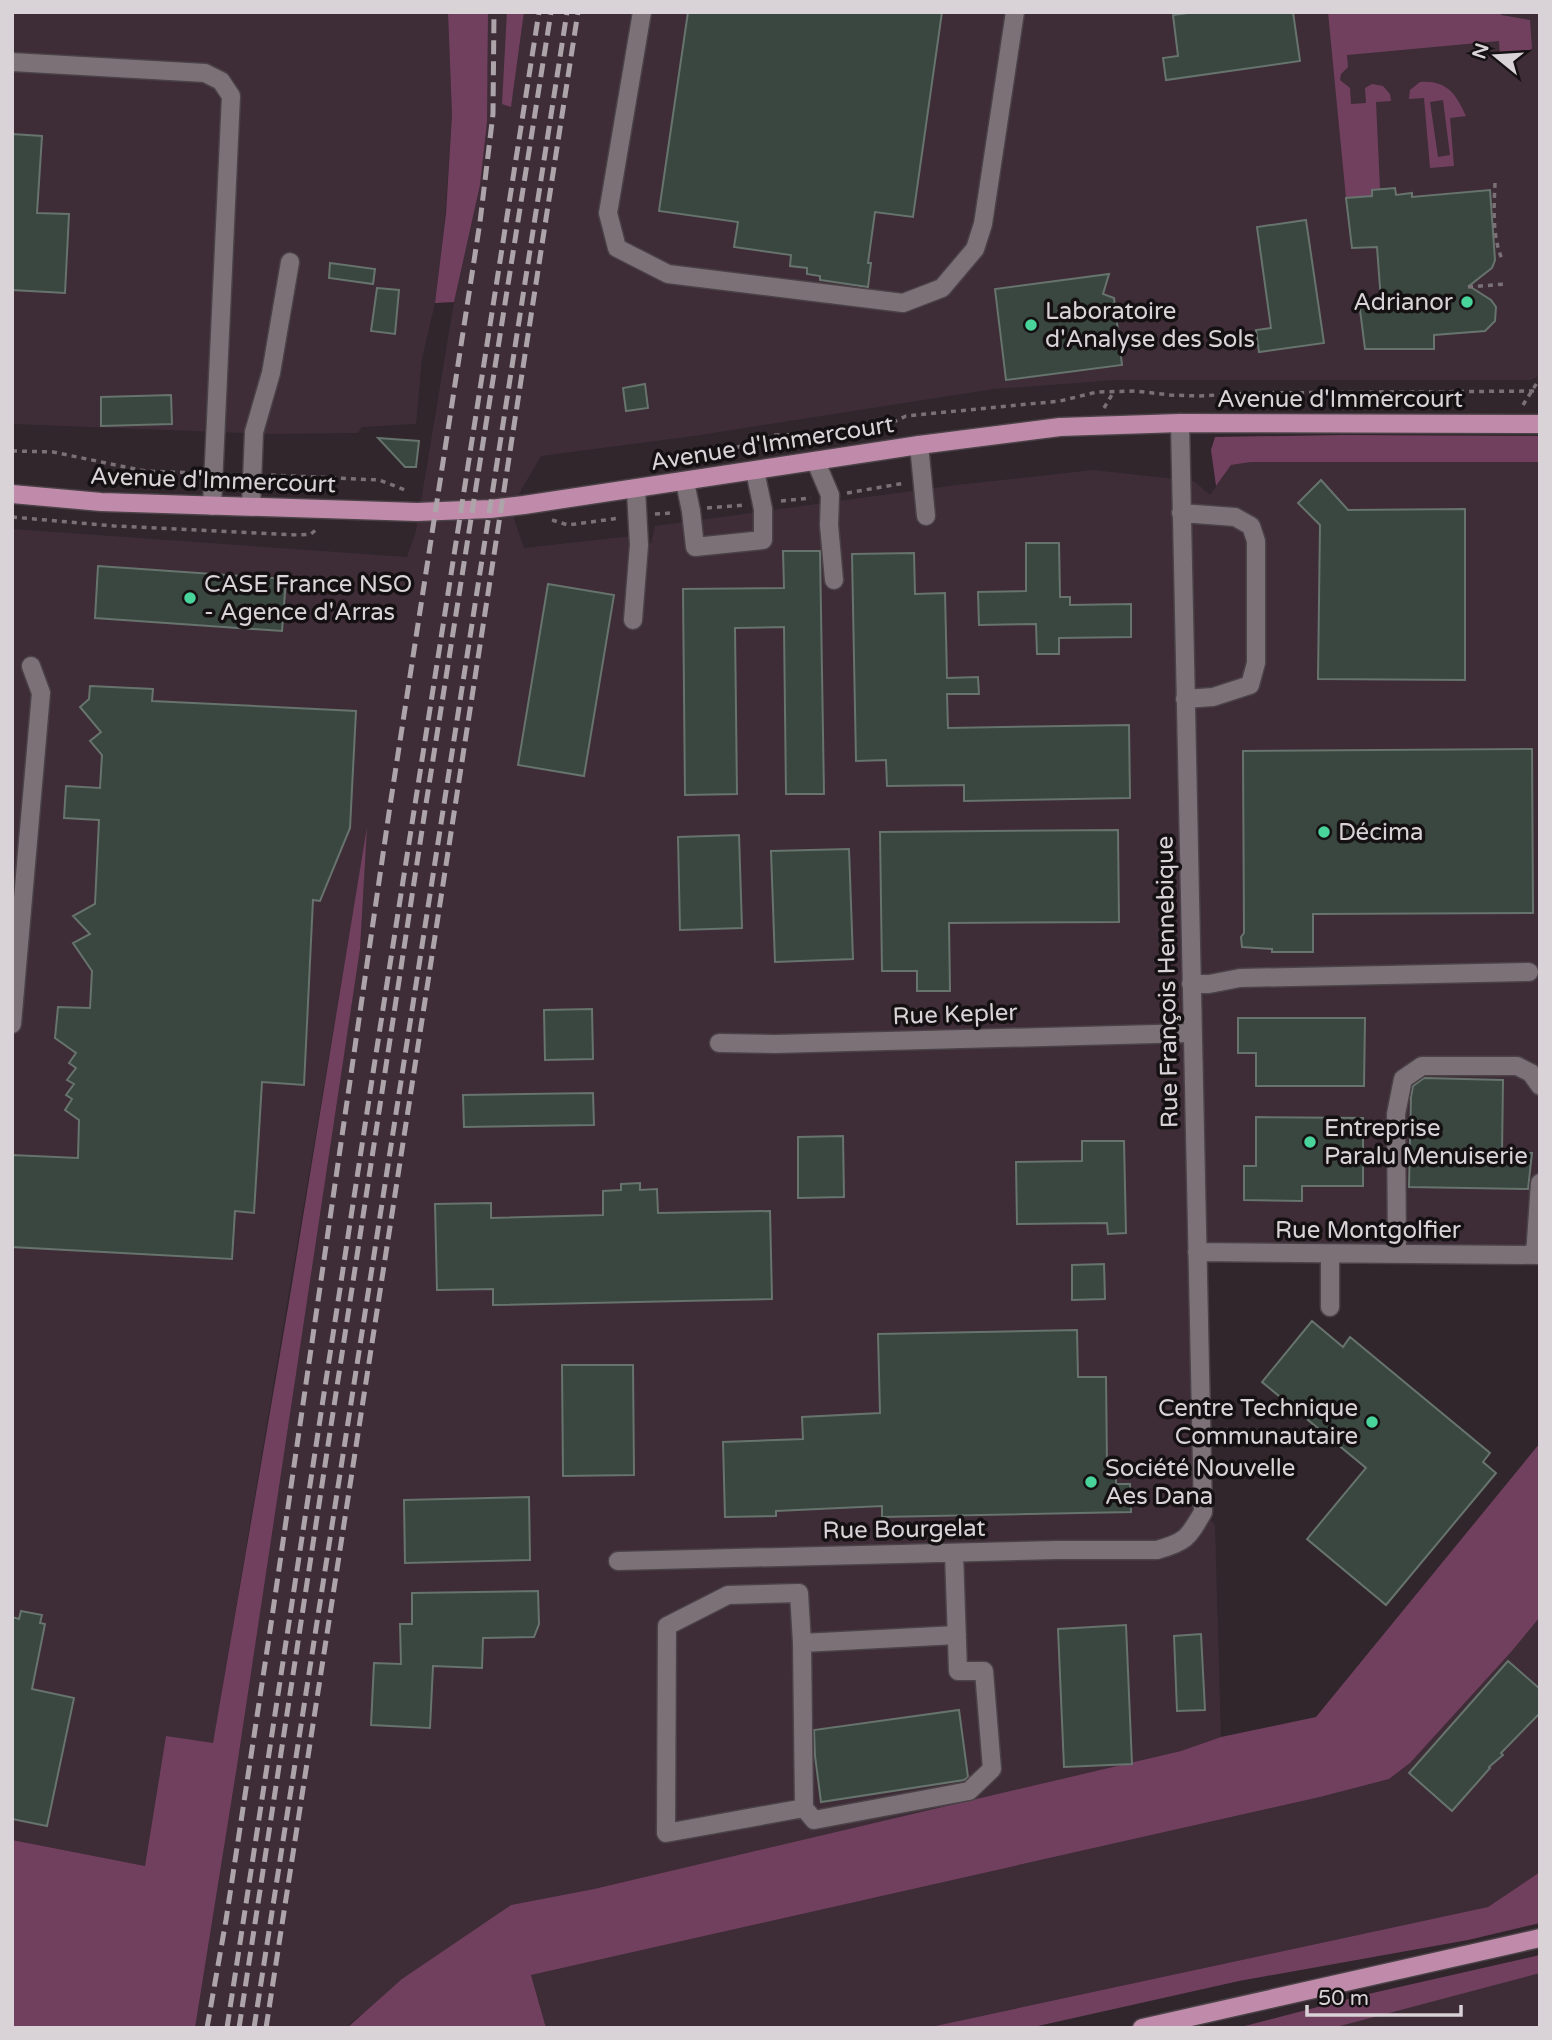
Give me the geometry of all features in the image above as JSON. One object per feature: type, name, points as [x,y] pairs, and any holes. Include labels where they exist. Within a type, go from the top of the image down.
[{"type":"main road","name":"Avenue d'Immercourt","points":[[12,494],[101,502],[460,511],[636,490],[919,445],[1060,428],[1180,423],[1540,424]]},
{"type":"main road","points":[[1142,2028],[1540,1937]]},
{"type":"street","points":[[642,12],[608,213],[617,248],[668,274],[904,303],[942,288],[975,249],[983,224],[1015,12]]},
{"type":"street","points":[[12,62],[205,73],[221,80],[231,96],[212,506]]},
{"type":"street","points":[[251,506],[254,432],[271,373],[290,262]]},
{"type":"street","name":"Rue François Hennebique","points":[[1180,423],[1203,1512],[1189,1537]]},
{"type":"street","points":[[919,445],[926,516]]},
{"type":"street","points":[[816,462],[830,495],[834,580]]},
{"type":"street","points":[[685,482],[695,547],[764,540],[763,509],[755,471]]},
{"type":"street","points":[[633,620],[639,545],[636,490]]},
{"type":"street","points":[[1181,513],[1236,517],[1251,526],[1256,541],[1256,663],[1250,685],[1213,698],[1185,699]]},
{"type":"street","points":[[12,1024],[41,693],[31,666]]},
{"type":"street","points":[[1191,984],[1209,984],[1240,978],[1529,972]]},
{"type":"street","name":"Rue Kepler","points":[[719,1043],[1192,1034]]},
{"type":"street","points":[[1397,1254],[1396,1115],[1403,1079],[1422,1066],[1517,1066],[1531,1073],[1540,1086]]},
{"type":"street","points":[[1537,1255],[1540,1183]]},
{"type":"street","name":"Rue Montgolfier","points":[[1197,1252],[1537,1255]]},
{"type":"street","points":[[1330,1254],[1330,1307]]},
{"type":"street","name":"Rue Bourgelat","points":[[618,1562],[954,1552],[1157,1550],[1173,1546],[1189,1537]]},
{"type":"street","points":[[804,1808],[666,1833],[667,1626],[728,1595],[799,1593],[804,1808],[814,1820],[969,1791],[992,1769],[984,1671],[958,1671],[954,1552]]},
{"type":"street","points":[[802,1643],[957,1635]]},
{"type":"path","points":[[1495,183],[1493,198],[1497,248],[1502,259]]},
{"type":"path","points":[[1468,287],[1505,284]]},
{"type":"path","points":[[1531,391],[1540,378]]},
{"type":"path","points":[[674,461],[726,451],[775,435],[853,434],[881,428],[906,416],[1060,401],[1097,392],[1136,391],[1178,396],[1540,391]]},
{"type":"path","points":[[12,451],[53,452],[145,471],[214,473]]},
{"type":"path","points":[[252,474],[379,480],[417,495]]},
{"type":"shaded area","points":[[12,12],[448,12],[452,115],[445,218],[435,303],[422,359],[416,424],[362,427],[358,433],[267,434],[12,424]]},
{"type":"shaded area","points":[[448,12],[488,12],[487,121],[480,185],[454,302],[435,303],[446,213],[452,115]]},
{"type":"shaded area","points":[[488,12],[507,12],[511,106],[524,12],[1540,12],[1540,375],[1532,380],[1116,380],[994,389],[694,436],[541,456],[516,499],[514,519],[524,548],[632,536],[632,547],[651,543],[655,526],[956,485],[1093,470],[1194,481],[1210,495],[1231,465],[1251,462],[1540,462],[1540,1255],[1197,1253],[1203,1512],[1215,1525],[1221,1737],[1181,1751],[924,1813],[594,1889],[511,1905],[347,2028],[195,2028],[360,949],[366,836],[213,1744],[166,1736],[145,1866],[12,1840],[12,529],[407,557],[416,531],[454,302],[480,185],[488,65]]},
{"type":"shaded area","points":[[507,12],[524,12],[511,107],[502,104]]},
{"type":"shaded area","points":[[1328,12],[1500,12],[1501,15],[1530,20],[1532,48],[1527,54],[1500,57],[1499,41],[1347,55],[1348,67],[1341,74],[1340,80],[1350,88],[1351,104],[1366,103],[1365,88],[1372,84],[1383,86],[1390,94],[1391,101],[1376,102],[1380,189],[1372,190],[1372,196],[1346,198]]},
{"type":"shaded area","points":[[1420,82],[1437,83],[1449,90],[1458,101],[1466,116],[1450,118],[1454,166],[1430,168],[1424,98],[1409,99],[1410,90]],"holes":[[[1443,100],[1450,155],[1438,157],[1430,102]]]},
{"type":"shaded area","points":[[1540,436],[1540,462],[1251,462],[1231,465],[1216,486],[1211,450],[1215,437]]},
{"type":"shaded area","points":[[367,827],[360,949],[195,2028],[12,2028],[12,1840],[145,1866],[166,1736],[213,1743]]},
{"type":"shaded area","points":[[1540,1443],[1540,1617],[1410,1763],[1389,1779],[1320,1797],[531,1975],[546,2028],[347,2028],[402,1979],[511,1905],[594,1889],[1181,1751],[1221,1737],[1316,1717]]},
{"type":"shaded area","points":[[1540,1617],[1540,1872],[1488,1907],[926,2028],[546,2028],[531,1975],[1320,1797],[1389,1779],[1410,1763]]},
{"type":"shaded area","points":[[1540,1872],[1540,1923],[1468,1940],[1239,1981],[1029,2028],[926,2028],[1488,1907]]},
{"type":"shaded area","points":[[1540,1955],[1540,2028],[1237,2028],[1364,1995]]},
{"type":"shaded area","points":[[1540,1955],[1540,1973],[1340,2026],[1237,2028],[1364,1995]]},
{"type":"building","points":[[688,12],[942,12],[913,217],[875,212],[868,263],[871,263],[868,287],[820,280],[820,276],[807,274],[807,268],[790,266],[791,255],[734,247],[738,222],[659,211]]},
{"type":"building","points":[[1196,12],[1293,12],[1300,61],[1166,80],[1163,58],[1178,56],[1173,15]]},
{"type":"building","points":[[12,134],[42,136],[37,213],[69,214],[65,293],[12,290]]},
{"type":"building","points":[[1395,188],[1396,195],[1412,193],[1412,197],[1490,190],[1495,260],[1492,268],[1469,286],[1491,300],[1496,307],[1495,321],[1485,331],[1434,335],[1434,349],[1365,349],[1359,302],[1381,301],[1377,247],[1352,248],[1346,198],[1372,196],[1372,190]]},
{"type":"building","points":[[1306,220],[1324,343],[1259,352],[1256,330],[1271,328],[1257,227]]},
{"type":"building","points":[[330,263],[375,269],[373,284],[329,278]]},
{"type":"building","name":"Laboratoire d'Analyse des Sols","points":[[1109,274],[1103,294],[1114,298],[1122,365],[1006,380],[995,289]]},
{"type":"building","points":[[377,288],[399,290],[395,334],[371,331]]},
{"type":"building","points":[[645,384],[648,408],[626,411],[623,388]]},
{"type":"building","points":[[171,395],[172,424],[101,426],[101,397]]},
{"type":"building","points":[[378,438],[419,441],[416,467],[405,467]]},
{"type":"building","points":[[1321,480],[1348,510],[1465,509],[1465,680],[1318,679],[1320,525],[1298,503]]},
{"type":"building","points":[[1026,543],[1059,543],[1060,597],[1070,597],[1070,605],[1131,604],[1131,637],[1059,638],[1059,654],[1037,654],[1036,624],[979,625],[978,592],[1026,591]]},
{"type":"building","points":[[783,551],[820,551],[824,794],[786,794],[784,627],[735,628],[737,794],[685,795],[683,589],[784,588]]},
{"type":"building","points":[[914,553],[915,594],[945,593],[947,678],[978,677],[979,694],[947,694],[948,728],[1129,725],[1130,798],[964,801],[964,785],[887,786],[886,760],[856,761],[852,554]]},
{"type":"building","name":"CASE France NSO - Agence d'Arras","points":[[98,566],[286,579],[282,631],[95,618]]},
{"type":"building","points":[[548,584],[614,595],[584,776],[518,765]]},
{"type":"building","points":[[90,686],[153,689],[152,701],[356,711],[350,828],[320,901],[313,900],[304,1085],[262,1082],[254,1213],[235,1211],[232,1259],[12,1247],[12,1155],[78,1158],[79,1120],[65,1110],[72,1099],[66,1095],[74,1084],[67,1080],[76,1068],[69,1063],[76,1053],[55,1038],[58,1007],[90,1008],[92,971],[73,943],[90,934],[73,916],[95,904],[99,820],[64,818],[66,786],[100,788],[102,755],[90,741],[101,732],[80,707],[89,699]]},
{"type":"building","points":[[1532,749],[1533,913],[1313,914],[1313,952],[1272,952],[1272,949],[1242,947],[1243,751]]},
{"type":"building","points":[[1118,830],[1119,922],[949,923],[950,991],[917,991],[917,971],[882,971],[880,832]]},
{"type":"building","points":[[739,835],[742,928],[680,930],[678,837]]},
{"type":"building","points":[[849,849],[853,959],[775,962],[771,851]]},
{"type":"building","points":[[592,1009],[593,1059],[545,1060],[544,1010]]},
{"type":"building","points":[[1238,1018],[1365,1018],[1364,1086],[1256,1086],[1256,1053],[1238,1053]]},
{"type":"building","points":[[1424,1078],[1503,1080],[1502,1153],[1532,1153],[1528,1189],[1409,1187],[1411,1097],[1413,1086]]},
{"type":"building","points":[[593,1093],[594,1125],[464,1127],[463,1095]]},
{"type":"building","name":"Entreprise Paralu Menuiserie","points":[[1256,1117],[1363,1118],[1363,1186],[1302,1186],[1302,1201],[1244,1200],[1244,1166],[1256,1166]]},
{"type":"building","points":[[843,1136],[844,1197],[798,1198],[798,1137]]},
{"type":"building","points":[[1082,1141],[1124,1141],[1126,1233],[1108,1234],[1107,1223],[1017,1224],[1016,1162],[1082,1161]]},
{"type":"building","points":[[640,1183],[640,1190],[657,1189],[658,1213],[770,1211],[772,1299],[493,1305],[493,1289],[437,1290],[435,1204],[491,1203],[491,1218],[603,1215],[603,1191],[621,1190],[621,1184]]},
{"type":"building","points":[[1104,1264],[1105,1299],[1072,1300],[1072,1265]]},
{"type":"building","points":[[1312,1321],[1343,1347],[1350,1337],[1490,1453],[1483,1462],[1496,1473],[1386,1605],[1307,1539],[1366,1468],[1262,1382]]},
{"type":"building","points":[[1077,1330],[1078,1377],[1106,1377],[1107,1464],[1116,1464],[1116,1484],[1130,1484],[1131,1512],[882,1517],[882,1506],[776,1511],[776,1516],[725,1517],[723,1442],[803,1439],[802,1417],[880,1413],[878,1334]]},
{"type":"building","points":[[562,1365],[633,1365],[634,1475],[563,1476]]},
{"type":"building","points":[[529,1497],[530,1560],[405,1563],[404,1500]]},
{"type":"building","points":[[538,1591],[539,1624],[534,1637],[483,1638],[482,1668],[433,1666],[430,1728],[371,1725],[374,1663],[401,1664],[400,1624],[412,1624],[412,1593]]},
{"type":"building","points":[[21,1611],[42,1615],[40,1623],[45,1624],[32,1689],[74,1698],[47,1826],[12,1819],[12,1617],[19,1619]]},
{"type":"building","points":[[1126,1625],[1132,1764],[1064,1767],[1058,1629]]},
{"type":"building","points":[[1201,1634],[1205,1710],[1177,1711],[1174,1636]]},
{"type":"building","points":[[1508,1661],[1540,1689],[1540,1713],[1501,1753],[1503,1755],[1489,1767],[1452,1811],[1409,1773]]},
{"type":"building","points":[[959,1710],[968,1777],[964,1780],[821,1802],[814,1730]]},
{"type":"railway","points":[[207,2028],[270,1631],[390,806],[480,222],[493,114],[494,12]]},
{"type":"railway","points":[[227,2028],[539,12]]},
{"type":"railway","points":[[239,2028],[426,804],[551,12]]},
{"type":"railway","points":[[254,2028],[567,12]]},
{"type":"railway","points":[[266,2028],[578,12]]},
{"type":"place","name":"Adrianor","points":[[1467,302]]},
{"type":"place","name":"Laboratoire d'Analyse des Sols","points":[[1031,325]]},
{"type":"place","name":"CASE France NSO - Agence d'Arras","points":[[190,598]]},
{"type":"place","name":"Décima","points":[[1324,832]]},
{"type":"place","name":"Entreprise Paralu Menuiserie","points":[[1310,1142]]},
{"type":"place","name":"Centre Technique Communautaire","points":[[1372,1422]]},
{"type":"place","name":"Société Nouvelle Aes Dana","points":[[1091,1482]]}]
